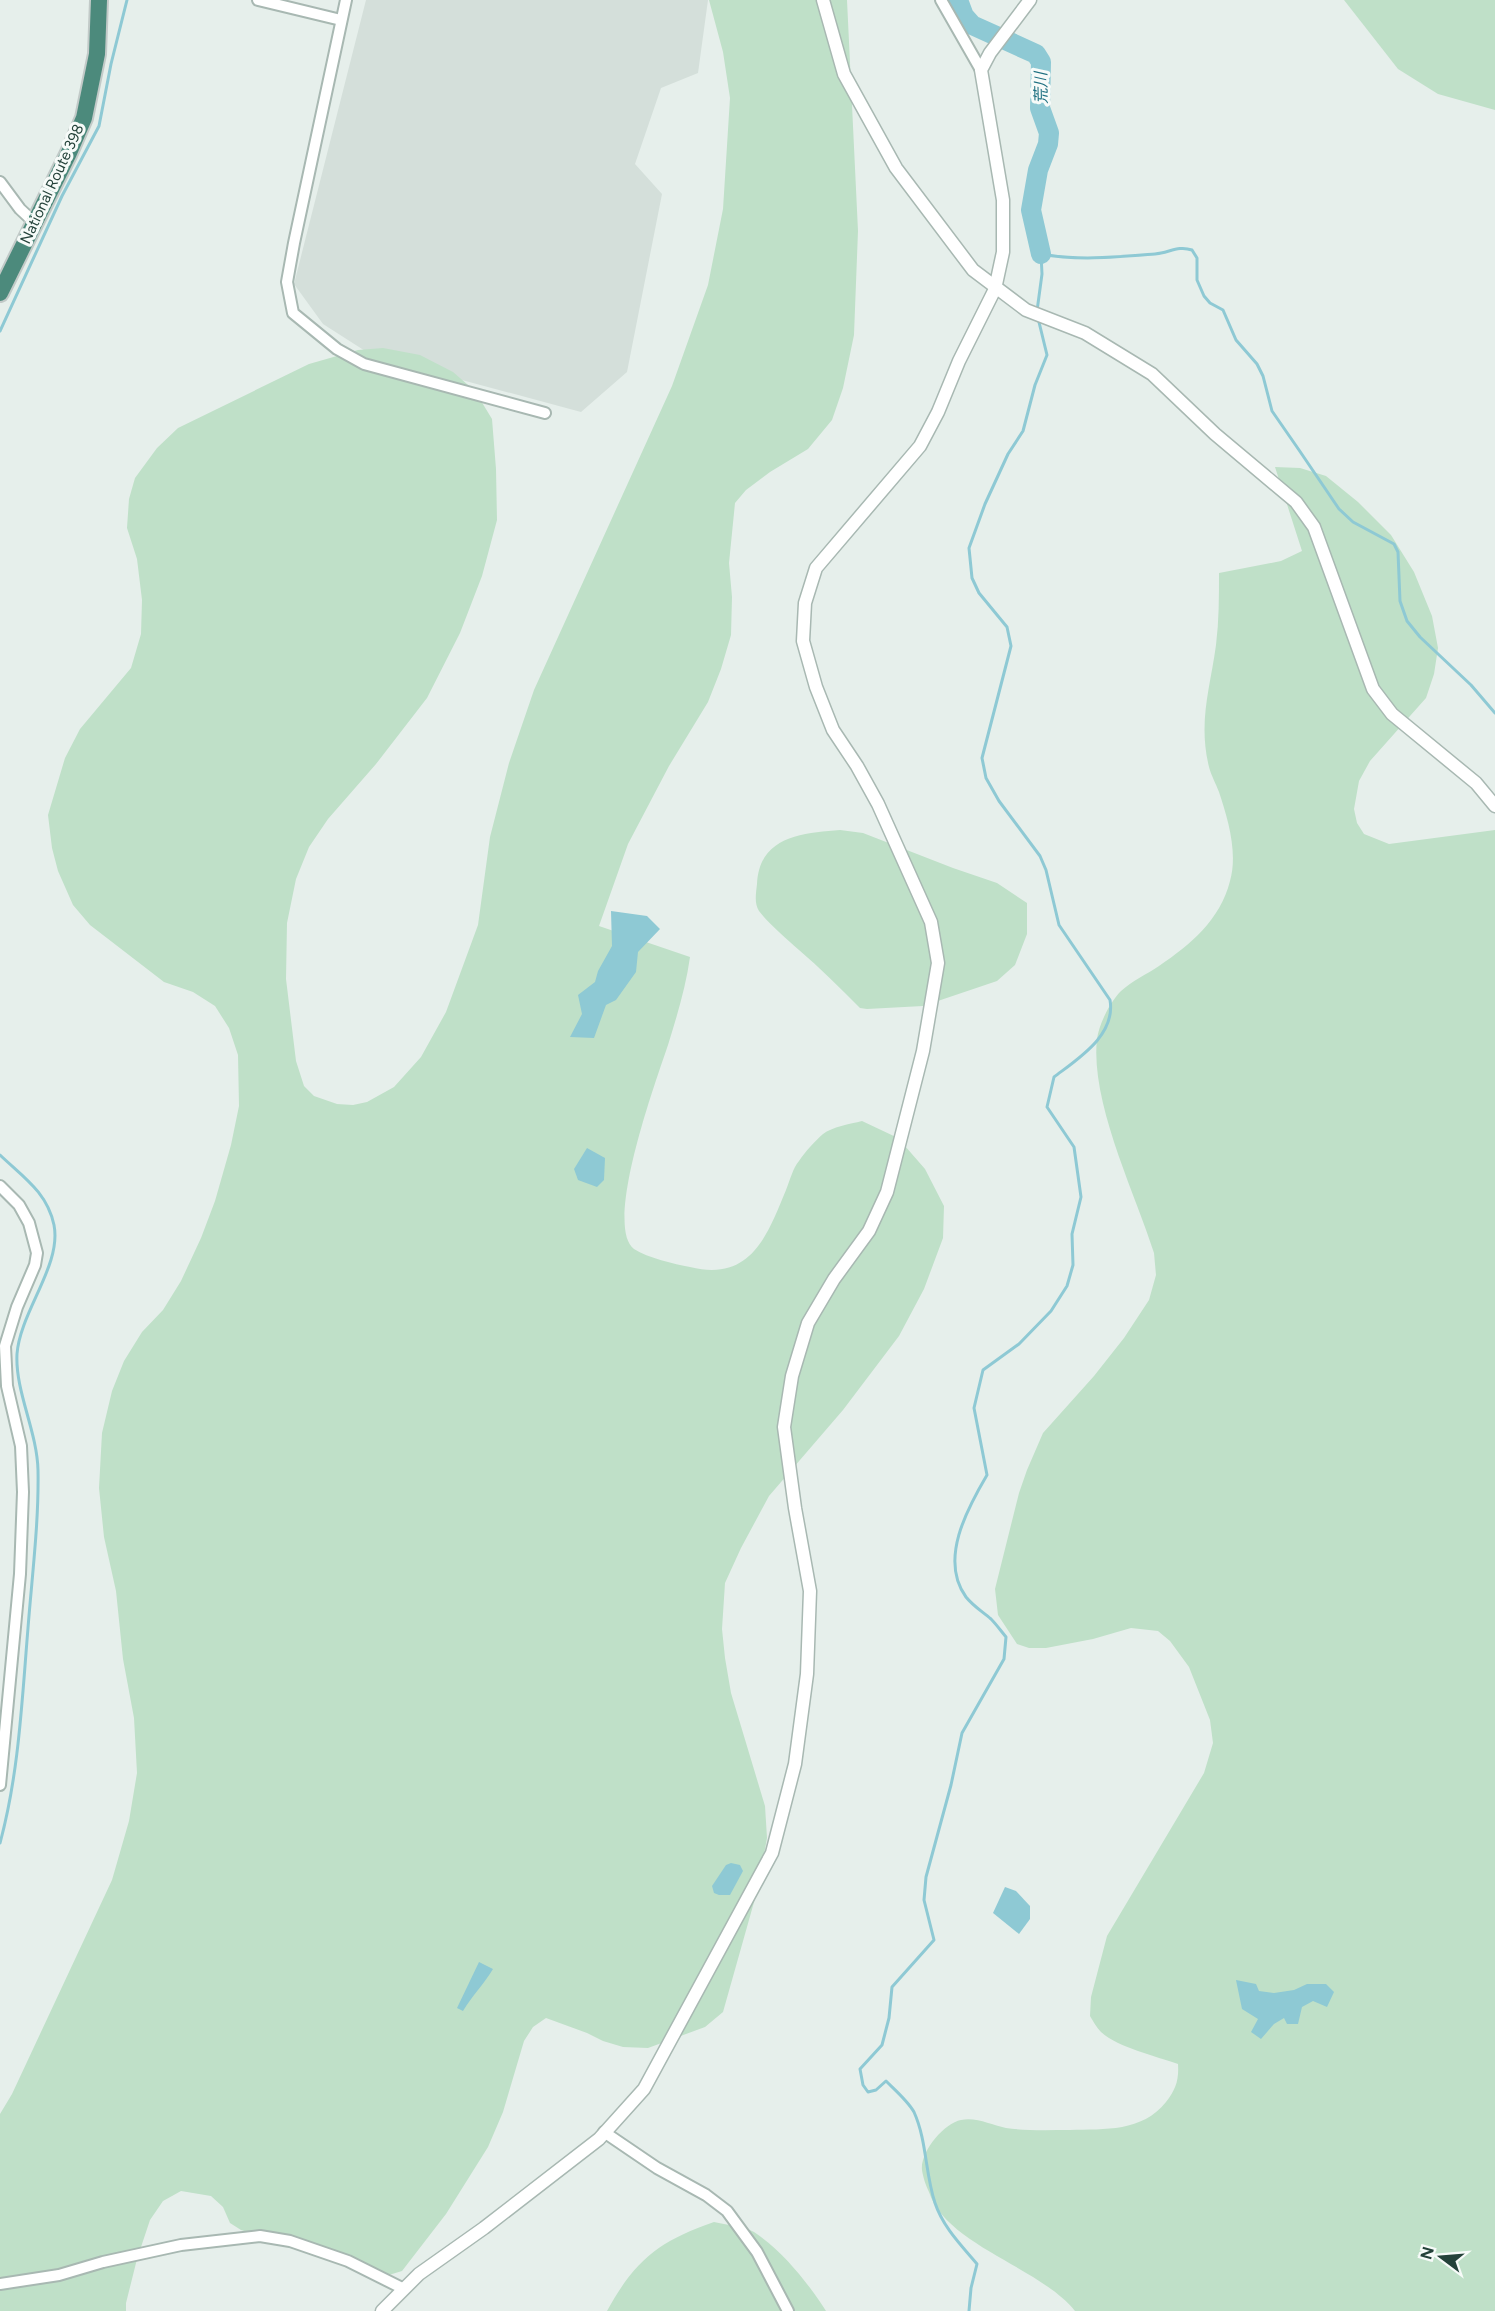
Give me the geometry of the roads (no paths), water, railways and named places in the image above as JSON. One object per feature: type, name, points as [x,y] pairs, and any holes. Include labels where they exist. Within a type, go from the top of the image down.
[{"type":"highway","name":"National Route 398","points":[[0,293],[84,118],[97,54],[99,0]]},
{"type":"street","points":[[258,0],[341,20]]},
{"type":"street","points":[[346,0],[292,252],[287,282],[293,313],[338,349],[364,364],[545,413]]},
{"type":"street","points":[[822,0],[843,75],[896,168],[973,270],[995,289],[1030,312],[1085,333],[1152,374],[1215,434],[1296,502],[1314,527],[1373,690],[1392,714],[1476,783],[1495,806]]},
{"type":"street","points":[[382,2311],[419,2274],[599,2139],[644,2089],[772,1853],[795,1764],[807,1674],[810,1591],[795,1508],[784,1427],[792,1376],[807,1323],[834,1279],[869,1231],[887,1192],[923,1051],[938,963],[931,922],[878,804],[857,766],[833,730],[816,687],[803,641],[805,603],[816,568],[920,446],[995,289],[1003,252],[1003,200],[981,69],[941,0]]},
{"type":"street","points":[[981,69],[990,53],[1030,0]]},
{"type":"street","points":[[0,182],[35,223]]},
{"type":"street","points":[[0,1186],[19,1205],[29,1223],[37,1253],[35,1265],[12,1321],[6,1346],[7,1386],[21,1446],[23,1492],[20,1574],[0,1785]]},
{"type":"street","points":[[604,2132],[657,2168],[706,2195],[727,2211],[757,2252],[788,2311]]},
{"type":"street","points":[[0,2284],[59,2275],[181,2244],[260,2236],[290,2241],[348,2261],[404,2289]]},
{"type":"water","points":[[611,911],[647,916],[660,929],[638,952],[636,972],[616,1000],[606,1005],[594,1038],[570,1037],[582,1014],[578,995],[595,982],[598,971],[612,946]]},
{"type":"water","points":[[587,1148],[605,1158],[604,1180],[597,1187],[578,1180],[574,1169]]},
{"type":"water","points":[[731,1863],[740,1865],[743,1871],[730,1895],[714,1893],[712,1886],[726,1865]]},
{"type":"water","points":[[1005,1887],[1016,1891],[1030,1906],[1030,1919],[1019,1934],[993,1913]]},
{"type":"water","points":[[479,1962],[493,1969],[463,2011],[457,2008]]},
{"type":"water","points":[[1236,1980],[1256,1984],[1259,1991],[1274,1993],[1294,1990],[1307,1984],[1326,1984],[1334,1992],[1327,2007],[1313,2001],[1302,2007],[1298,2024],[1287,2024],[1284,2018],[1274,2024],[1261,2039],[1251,2032],[1258,2019],[1242,2009]]},
{"type":"waterway","points":[[0,331],[62,196],[99,126],[127,0]]},
{"type":"waterway","name":"荒川","points":[[958,0],[964,16],[972,25],[1036,54],[1041,62],[1040,108],[1049,133],[1048,144],[1038,170],[1031,210],[1041,254]]},
{"type":"waterway","points":[[1037,311],[1042,274],[1041,254],[1098,258],[1155,254],[1182,248],[1192,250],[1197,258],[1197,280],[1204,296],[1210,303],[1223,310],[1236,340],[1257,364],[1263,376],[1272,411],[1339,509],[1353,522],[1394,544],[1398,552],[1400,601],[1407,621],[1420,637],[1471,685],[1495,713]]},
{"type":"waterway","points":[[969,2311],[971,2288],[977,2264],[953,2235],[938,2212],[914,2112],[886,2081],[876,2090],[868,2092],[863,2085],[860,2069],[882,2045],[889,2018],[892,1987],[934,1940],[924,1900],[926,1877],[951,1785],[962,1733],[1004,1659],[1006,1637],[991,1619],[966,1597],[958,1583],[955,1567],[956,1551],[964,1519],[987,1475],[974,1408],[983,1370],[1019,1344],[1051,1311],[1067,1286],[1073,1265],[1072,1234],[1081,1197],[1074,1147],[1047,1107],[1054,1077],[1084,1054],[1102,1035],[1110,1013],[1110,1000],[1059,925],[1046,870],[1040,856],[999,801],[986,778],[982,758],[1011,646],[1007,627],[979,593],[972,578],[969,548],[985,504],[1008,454],[1023,431],[1035,385],[1047,355],[1038,318]]},
{"type":"waterway","points":[[0,1155],[33,1186],[46,1203],[54,1225],[55,1240],[47,1272],[25,1322],[17,1354],[19,1382],[37,1455],[37,1509],[19,1736],[12,1790],[0,1843]]}]
